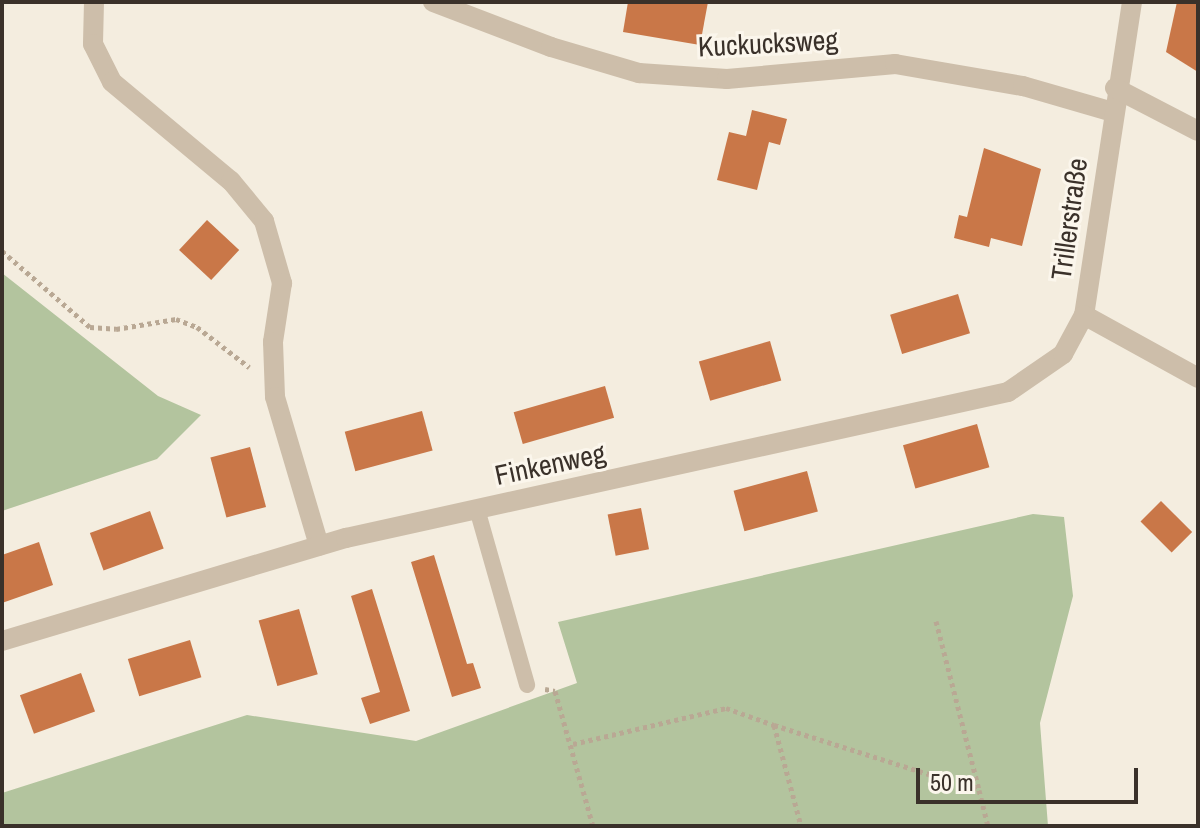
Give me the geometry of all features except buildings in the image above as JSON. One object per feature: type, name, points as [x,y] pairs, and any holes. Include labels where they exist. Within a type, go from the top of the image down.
[{"type":"street","points":[[94,2],[93,44],[112,82],[231,181],[264,221],[282,283],[274,373],[278,410],[319,546]]},
{"type":"street","name":"Kuckucksweg","points":[[433,2],[551,47],[639,73],[727,79],[895,64],[1023,86],[1113,112]]},
{"type":"street","name":"Trillerstraße","points":[[1132,2],[1115,88],[1084,315],[1198,378]]},
{"type":"street","points":[[1115,88],[1198,131]]},
{"type":"street","name":"Finkenweg","points":[[2,641],[319,546],[1008,392],[1063,354],[1084,315]]},
{"type":"lane","points":[[477,509],[527,685]]},
{"type":"path","points":[[2,251],[90,327],[116,329],[149,319],[176,319],[197,327],[241,366],[274,373]]},
{"type":"path","points":[[936,621],[988,826]]},
{"type":"path","points":[[527,685],[555,691],[573,744],[593,826]]},
{"type":"path","points":[[573,744],[726,708],[979,790]]},
{"type":"path","points":[[774,725],[801,826]]},
{"type":"green space","points":[[2,273],[158,396],[201,415],[157,459],[2,511]]},
{"type":"green space","points":[[1033,514],[1064,517],[1073,596],[1040,723],[1048,826],[2,826],[2,793],[247,715],[416,741],[577,683],[558,622]]}]
